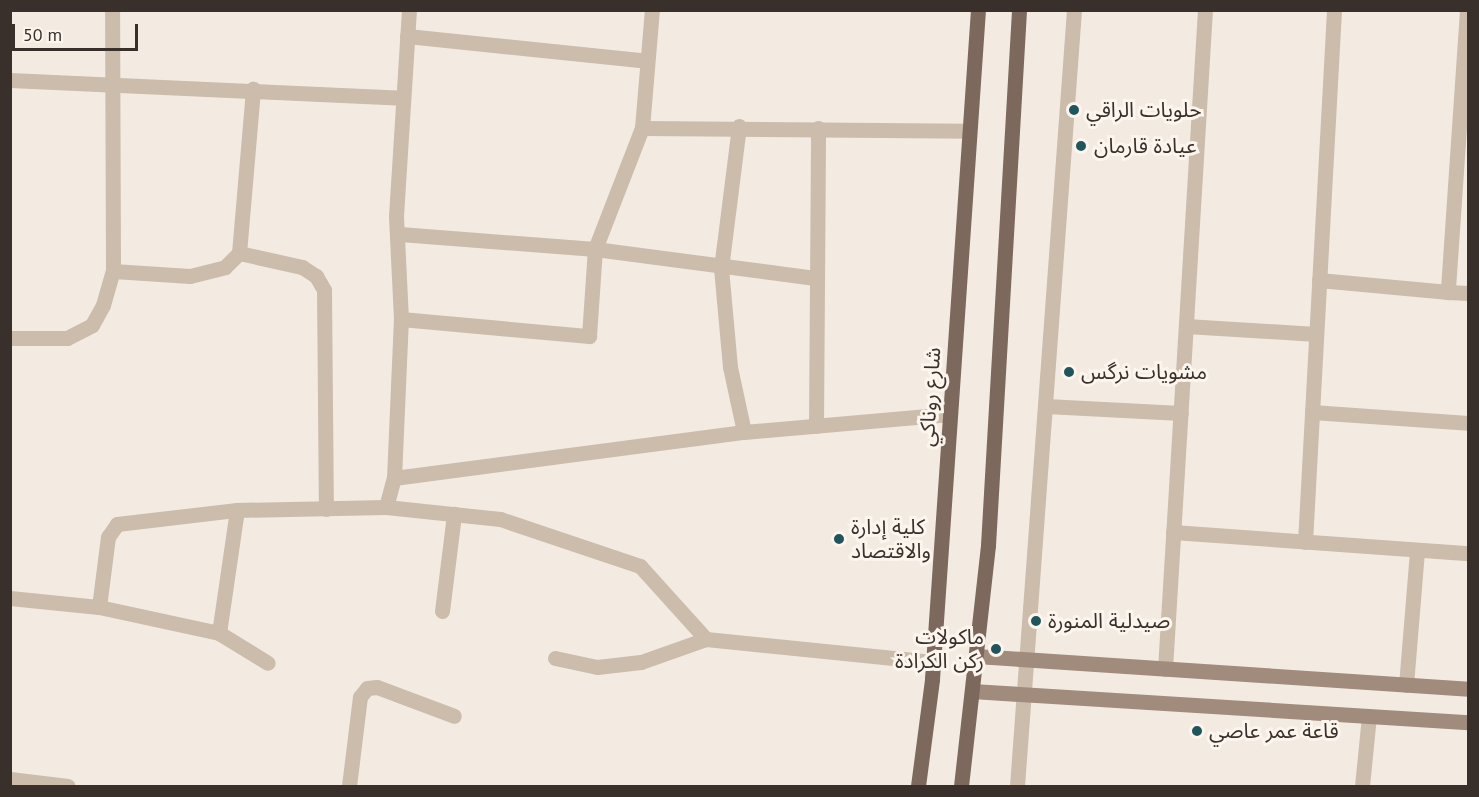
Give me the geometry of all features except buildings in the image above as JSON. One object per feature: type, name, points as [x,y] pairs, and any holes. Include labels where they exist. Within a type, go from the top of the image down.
[{"type":"main road","name":"شارع روناكي","points":[[918,786],[933,662],[978,10]]},
{"type":"main road","points":[[962,786],[988,545],[1019,10]]},
{"type":"main road","points":[[975,656],[1468,689]]},
{"type":"main road","points":[[972,691],[1468,722]]},
{"type":"street","points":[[10,338],[67,338],[92,325],[113,271],[110,84],[112,10]]},
{"type":"street","points":[[386,507],[393,478],[401,319],[400,234],[396,216],[409,10]]},
{"type":"street","points":[[401,319],[589,336],[595,249],[642,128],[652,10]]},
{"type":"street","points":[[1017,786],[1026,694],[1074,10]]},
{"type":"street","points":[[1165,669],[1206,10]]},
{"type":"street","points":[[1305,542],[1334,10]]},
{"type":"street","points":[[1448,292],[1465,92],[1467,10]]},
{"type":"street","points":[[407,36],[647,60]]},
{"type":"street","points":[[10,80],[253,89],[402,98]]},
{"type":"street","points":[[113,271],[190,276],[225,267],[239,253],[253,89]]},
{"type":"street","points":[[642,128],[739,126],[969,131]]},
{"type":"street","points":[[739,126],[721,268],[730,367],[744,432]]},
{"type":"street","points":[[816,426],[815,278],[818,128]]},
{"type":"street","points":[[400,234],[595,249],[721,268],[815,278]]},
{"type":"street","points":[[239,253],[302,267],[316,276],[324,290],[326,509]]},
{"type":"street","points":[[1319,280],[1468,293]]},
{"type":"street","points":[[1186,326],[1316,334]]},
{"type":"street","points":[[1046,406],[1180,413]]},
{"type":"street","points":[[1312,412],[1468,423]]},
{"type":"street","points":[[393,478],[744,432],[950,414]]},
{"type":"street","points":[[99,607],[108,537],[117,524],[237,510],[386,507],[500,519],[640,566],[706,639]]},
{"type":"street","points":[[219,633],[237,510]]},
{"type":"street","points":[[442,611],[454,514]]},
{"type":"street","points":[[1173,532],[1468,553]]},
{"type":"street","points":[[1406,685],[1417,550]]},
{"type":"street","points":[[10,598],[99,607],[219,633],[267,663]]},
{"type":"street","points":[[555,658],[597,667],[641,662],[706,639],[933,662]]},
{"type":"street","points":[[349,786],[360,696],[367,688],[378,687],[454,716]]},
{"type":"street","points":[[1362,786],[1369,716]]},
{"type":"street","points":[[10,779],[69,786]]},
{"type":"place","name":"حلويات الراقي","points":[[1074,110]]},
{"type":"place","name":"عيادة قارمان","points":[[1081,146]]},
{"type":"place","name":"مشويات نرگس","points":[[1069,372]]},
{"type":"place","name":"كلية إدارة والاقتصاد","points":[[839,539]]},
{"type":"place","name":"صيدلية المنورة","points":[[1036,621]]},
{"type":"place","name":"ماكولات ركن الكرادة","points":[[996,649]]},
{"type":"place","name":"قاعة عمر عاصي","points":[[1197,731]]}]
